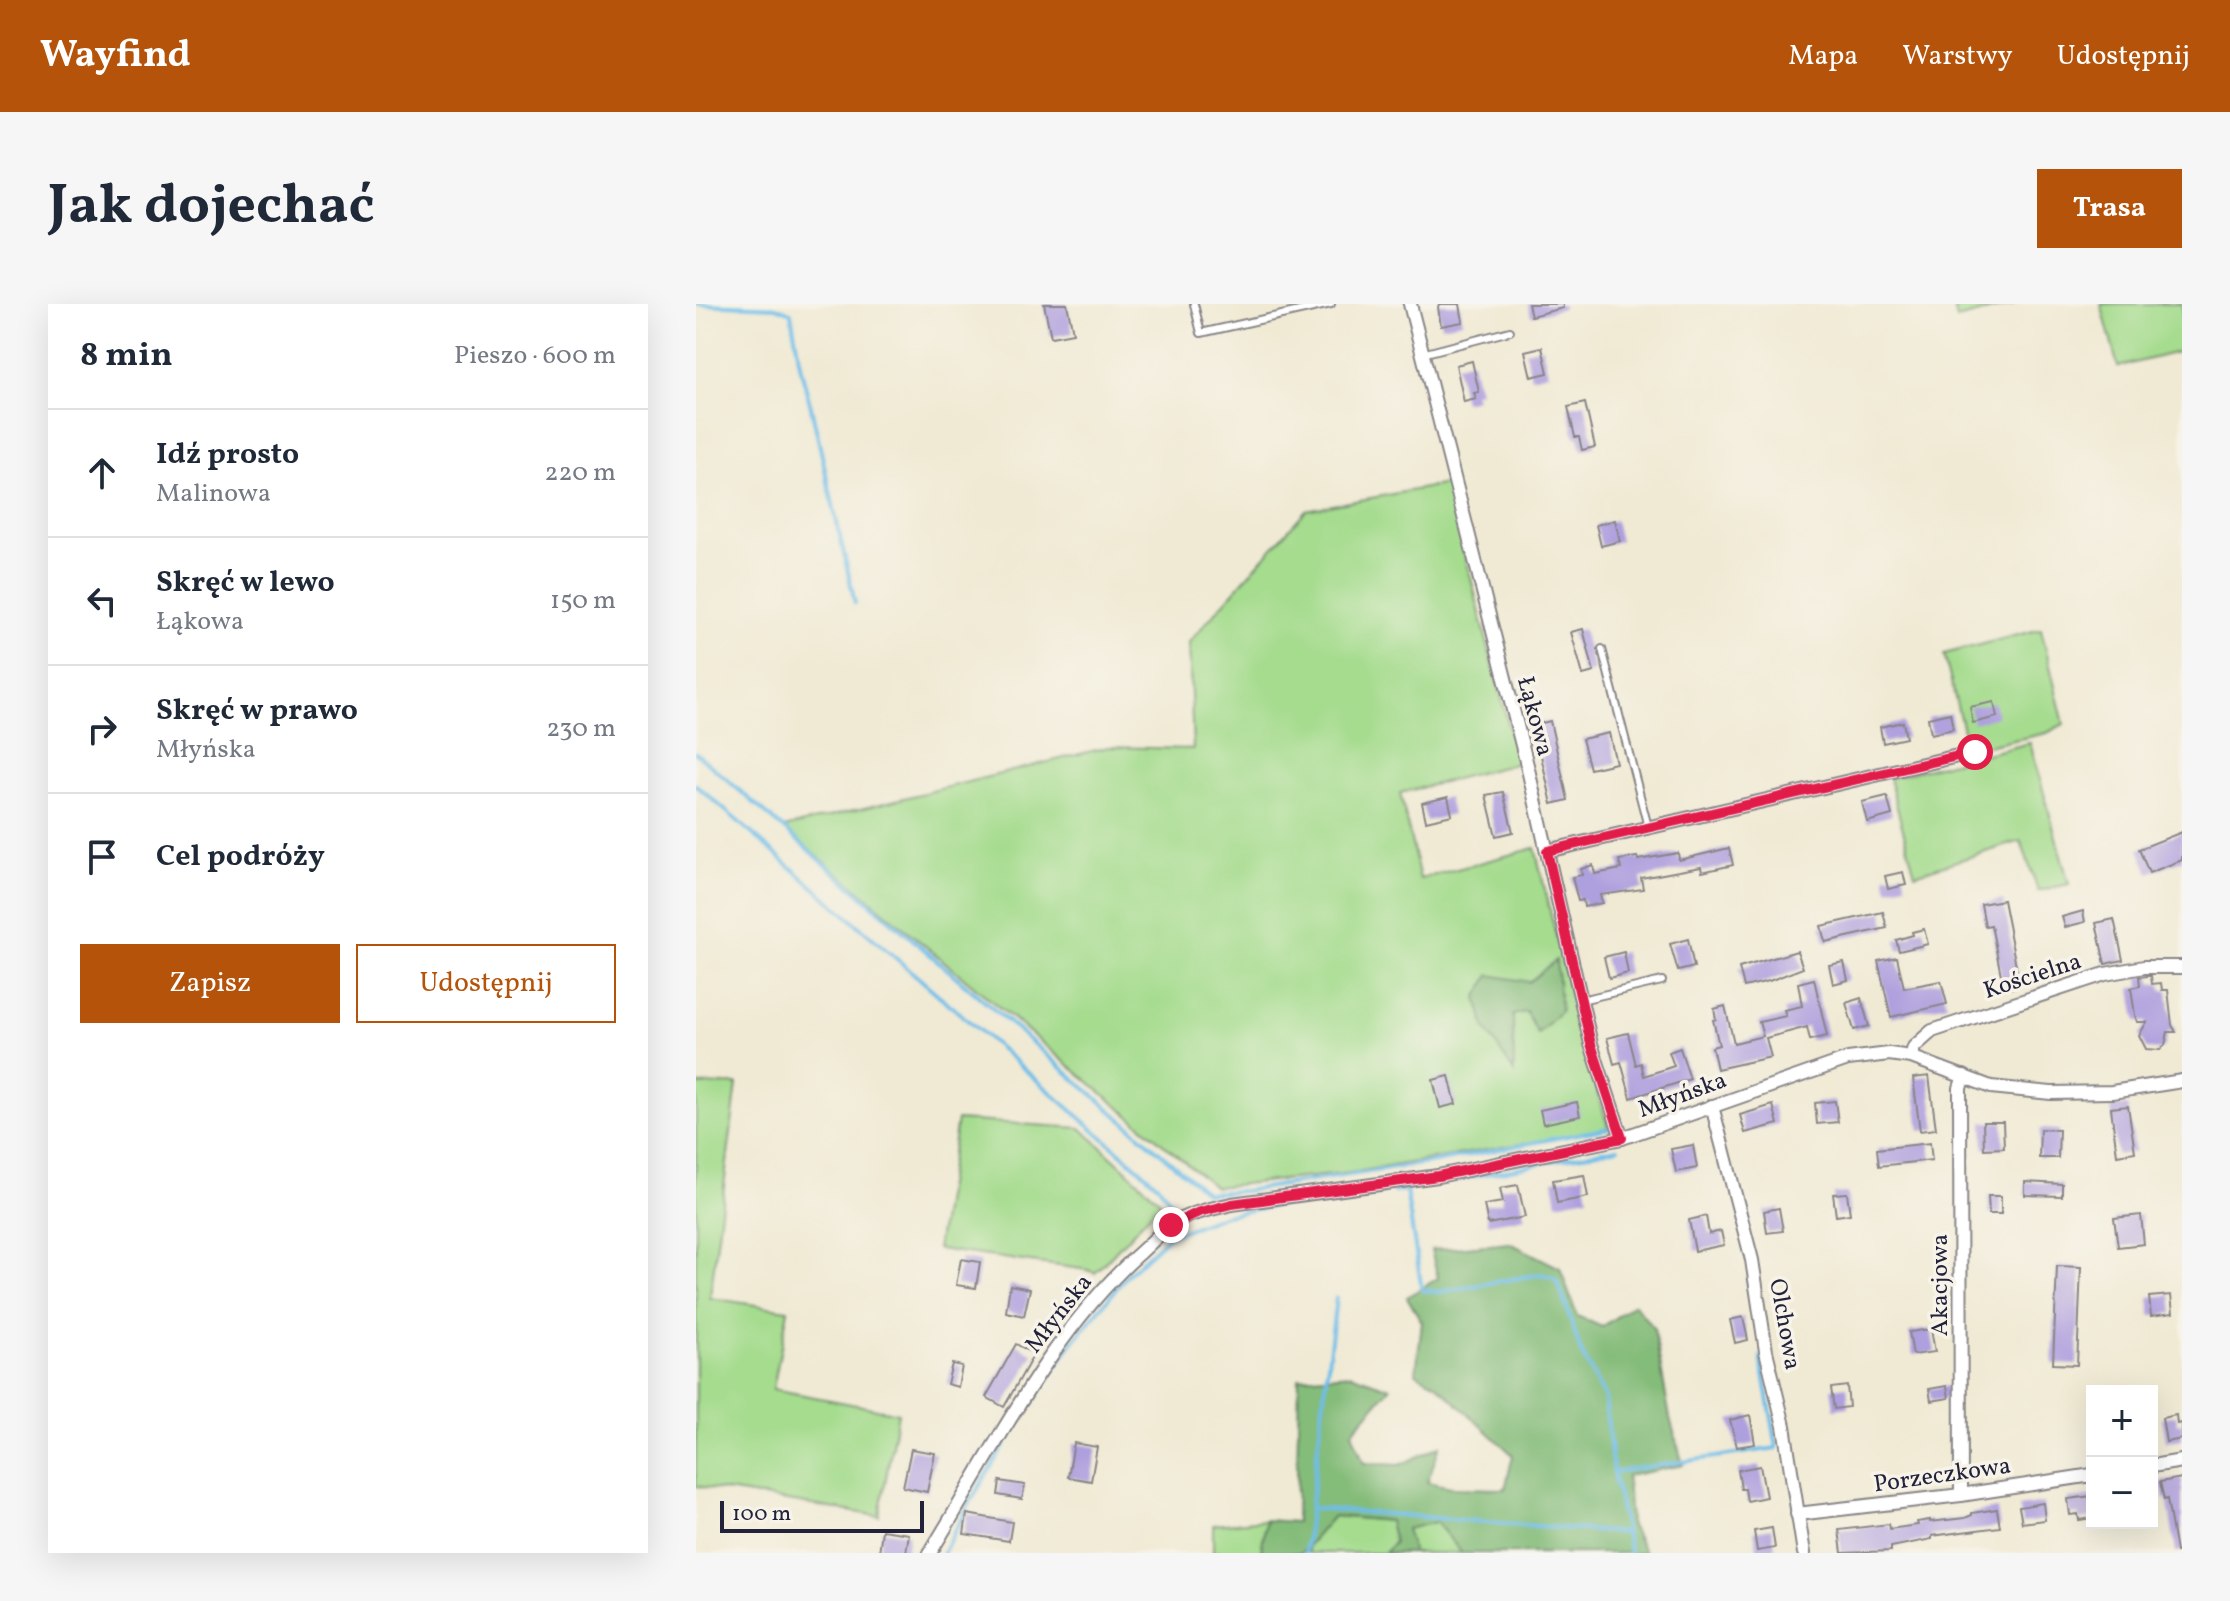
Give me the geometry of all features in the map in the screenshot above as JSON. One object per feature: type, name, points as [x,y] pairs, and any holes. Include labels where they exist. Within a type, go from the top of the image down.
[{"type":"street","name":"Łąkowa","points":[[1410,304],[1528,769],[1591,1044],[1622,1138]]},
{"type":"street","points":[[1547,851],[1975,752]]},
{"type":"street","name":"Kościelna","points":[[1911,1057],[1914,1047],[1932,1031],[2105,974],[2144,967],[2182,967]]},
{"type":"street","name":"Młyńska","points":[[930,1553],[1030,1388],[1081,1313],[1124,1266],[1171,1225],[1199,1212],[1232,1204],[1438,1176],[1622,1138],[1848,1059],[1889,1054],[1911,1057],[1991,1087],[2051,1093],[2112,1092],[2182,1081]]},
{"type":"street","name":"Akacjowa","points":[[1961,1495],[1960,1088],[1964,1076]]},
{"type":"street","name":"Olchowa","points":[[1712,1106],[1752,1260],[1766,1351],[1784,1426],[1804,1553]]},
{"type":"street","points":[[2158,1465],[2182,1461]]},
{"type":"street","name":"Porzeczkowa","points":[[1797,1514],[1961,1495],[2086,1476]]},
{"type":"lane","points":[[1194,304],[1201,333],[1331,304]]},
{"type":"lane","points":[[1422,354],[1510,331]]},
{"type":"lane","points":[[1602,649],[1648,827]]},
{"type":"lane","points":[[1581,1000],[1662,981]]},
{"type":"green space","points":[[1953,304],[2014,304],[1957,319]]},
{"type":"green space","points":[[2101,304],[2182,304],[2182,351],[2118,367]]},
{"type":"green space","points":[[1447,484],[1518,763],[1400,793],[1420,879],[1535,848],[1583,1048],[1609,1129],[1350,1173],[1215,1187],[784,828],[1108,747],[1193,749],[1189,642],[1306,510]]},
{"type":"green space","points":[[2041,629],[2064,724],[2047,733],[1968,750],[1944,654]]},
{"type":"green space","points":[[2030,743],[2069,884],[2038,891],[2021,841],[1915,874],[1889,778]]},
{"type":"green space","points":[[1556,960],[1561,1011],[1538,1034],[1526,1012],[1513,1015],[1514,1072],[1485,1028],[1477,998],[1490,975],[1529,982]]},
{"type":"green space","points":[[737,1084],[710,1298],[788,1310],[773,1389],[898,1413],[879,1516],[696,1486],[696,1085]]},
{"type":"green space","points":[[957,1120],[1081,1128],[1161,1202],[1095,1273],[937,1249]]},
{"type":"green space","points":[[1510,1243],[1560,1268],[1577,1316],[1602,1327],[1634,1304],[1654,1329],[1670,1418],[1683,1465],[1627,1476],[1630,1524],[1645,1553],[1462,1553],[1436,1522],[1406,1529],[1413,1553],[1385,1553],[1394,1542],[1389,1521],[1333,1516],[1301,1553],[1261,1553],[1266,1520],[1296,1522],[1299,1378],[1351,1374],[1390,1388],[1352,1432],[1364,1463],[1400,1465],[1440,1446],[1427,1482],[1456,1488],[1505,1489],[1513,1455],[1437,1385],[1416,1373],[1422,1322],[1407,1297],[1438,1278],[1431,1250]]},
{"type":"green space","points":[[1333,1516],[1389,1521],[1394,1542],[1385,1553],[1308,1553],[1308,1545]]},
{"type":"green space","points":[[1266,1520],[1261,1553],[1213,1553],[1213,1525]]},
{"type":"green space","points":[[1436,1522],[1462,1553],[1413,1553],[1406,1529]]},
{"type":"building","points":[[1044,304],[1067,304],[1073,333],[1051,337]]},
{"type":"building","points":[[1439,304],[1460,304],[1463,322],[1441,326]]},
{"type":"building","points":[[1528,304],[1563,304],[1563,308],[1531,316]]},
{"type":"building","points":[[1542,347],[1548,373],[1531,377],[1525,351]]},
{"type":"building","points":[[1472,361],[1479,392],[1474,393],[1476,399],[1464,402],[1456,365]]},
{"type":"building","points":[[1585,403],[1595,447],[1582,450],[1579,437],[1575,437],[1568,407]]},
{"type":"building","points":[[1615,520],[1620,541],[1601,546],[1596,525]]},
{"type":"building","points":[[1583,629],[1594,672],[1583,675],[1571,632]]},
{"type":"building","points":[[1994,702],[1997,717],[1973,723],[1970,707]]},
{"type":"building","points":[[1950,713],[1953,729],[1931,734],[1928,718]]},
{"type":"building","points":[[1550,721],[1568,800],[1552,804],[1534,725]]},
{"type":"building","points":[[1903,722],[1906,738],[1883,743],[1880,727]]},
{"type":"building","points":[[1609,733],[1616,763],[1590,769],[1582,739]]},
{"type":"building","points":[[1503,792],[1513,832],[1496,836],[1486,795]]},
{"type":"building","points":[[1887,796],[1892,815],[1867,822],[1862,802]]},
{"type":"building","points":[[1448,797],[1452,815],[1426,821],[1422,803]]},
{"type":"building","points":[[2182,832],[2182,860],[2149,873],[2139,849]]},
{"type":"building","points":[[1729,848],[1733,865],[1702,872],[1701,867],[1641,878],[1643,889],[1600,895],[1602,903],[1584,907],[1583,900],[1578,901],[1572,877],[1582,875],[1581,869],[1593,865],[1595,874],[1621,869],[1619,860],[1678,853],[1679,860]]},
{"type":"building","points":[[1903,872],[1906,885],[1888,889],[1885,876]]},
{"type":"building","points":[[2003,900],[2020,986],[2004,990],[1991,925],[1985,926],[1981,904]]},
{"type":"building","points":[[2083,911],[2085,922],[2065,927],[2062,917]]},
{"type":"building","points":[[1883,912],[1887,928],[1825,942],[1821,926]]},
{"type":"building","points":[[2114,919],[2123,960],[2105,964],[2096,923]]},
{"type":"building","points":[[1924,929],[1928,944],[1899,951],[1896,940]]},
{"type":"building","points":[[1688,939],[1694,967],[1678,971],[1670,944]]},
{"type":"building","points":[[1797,951],[1803,968],[1744,987],[1739,968]]},
{"type":"building","points":[[1624,952],[1628,973],[1609,978],[1604,957]]},
{"type":"building","points":[[1897,957],[1904,988],[1941,981],[1947,1004],[1891,1017],[1878,961]]},
{"type":"building","points":[[1844,962],[1848,980],[1833,984],[1829,965]]},
{"type":"building","points":[[2151,976],[2152,984],[2161,983],[2162,990],[2168,990],[2172,1025],[2176,1032],[2168,1032],[2165,1045],[2160,1050],[2146,1049],[2139,1035],[2147,1022],[2137,1022],[2131,988],[2140,986],[2139,977]]},
{"type":"building","points":[[1814,979],[1827,1036],[1810,1040],[1807,1027],[1766,1038],[1771,1057],[1717,1069],[1712,1047],[1719,1045],[1713,1020],[1716,1019],[1714,1009],[1725,1006],[1734,1043],[1763,1036],[1759,1022],[1786,1016],[1784,1010],[1802,1006],[1798,983]]},
{"type":"building","points":[[1861,998],[1869,1026],[1854,1030],[1846,1003]]},
{"type":"building","points":[[1628,1033],[1636,1065],[1641,1063],[1644,1076],[1674,1066],[1669,1052],[1680,1048],[1690,1079],[1631,1098],[1621,1062],[1614,1064],[1607,1038]]},
{"type":"building","points":[[1449,1076],[1456,1104],[1440,1108],[1433,1080]]},
{"type":"building","points":[[1929,1076],[1936,1129],[1920,1131],[1913,1078]]},
{"type":"building","points":[[1835,1101],[1838,1122],[1817,1124],[1815,1103]]},
{"type":"building","points":[[1577,1102],[1580,1116],[1543,1124],[1540,1110]]},
{"type":"building","points":[[1773,1105],[1778,1124],[1745,1133],[1740,1115]]},
{"type":"building","points":[[2128,1106],[2135,1152],[2117,1155],[2111,1108]]},
{"type":"building","points":[[1983,1122],[2003,1122],[2004,1148],[1984,1149]]},
{"type":"building","points":[[2040,1129],[2059,1130],[2058,1158],[2039,1158]]},
{"type":"building","points":[[1930,1143],[1932,1160],[1879,1166],[1877,1149]]},
{"type":"building","points":[[1693,1145],[1697,1168],[1676,1172],[1671,1149]]},
{"type":"building","points":[[1584,1175],[1588,1197],[1557,1203],[1553,1180]]},
{"type":"building","points":[[2025,1182],[2062,1184],[2062,1196],[2025,1195]]},
{"type":"building","points":[[1518,1185],[1525,1217],[1488,1224],[1484,1205],[1503,1202],[1500,1188]]},
{"type":"building","points":[[1847,1193],[1850,1214],[1836,1216],[1833,1194]]},
{"type":"building","points":[[1988,1196],[2001,1196],[2001,1214],[1989,1214]]},
{"type":"building","points":[[1779,1208],[1783,1231],[1767,1233],[1764,1211]]},
{"type":"building","points":[[2141,1215],[2144,1244],[2118,1247],[2114,1218]]},
{"type":"building","points":[[1706,1216],[1709,1234],[1721,1231],[1724,1245],[1695,1251],[1689,1220]]},
{"type":"building","points":[[961,1259],[980,1262],[976,1288],[956,1285]]},
{"type":"building","points":[[2057,1266],[2081,1267],[2077,1365],[2053,1364]]},
{"type":"building","points":[[1010,1285],[1030,1289],[1024,1316],[1006,1312]]},
{"type":"building","points":[[2171,1295],[2173,1313],[2151,1316],[2149,1297]]},
{"type":"building","points":[[1743,1317],[1748,1340],[1735,1343],[1730,1320]]},
{"type":"building","points":[[1931,1329],[1935,1352],[1913,1355],[1909,1332]]},
{"type":"building","points":[[1016,1344],[1034,1354],[1004,1407],[986,1397]]},
{"type":"building","points":[[952,1364],[962,1366],[958,1387],[947,1384]]},
{"type":"building","points":[[1847,1386],[1849,1407],[1834,1409],[1831,1388]]},
{"type":"building","points":[[1947,1386],[1949,1398],[1931,1401],[1929,1389]]},
{"type":"building","points":[[1750,1415],[1755,1444],[1737,1447],[1730,1420]]},
{"type":"building","points":[[2176,1415],[2177,1424],[2182,1423],[2182,1439],[2166,1442],[2162,1418]]},
{"type":"building","points":[[1074,1443],[1097,1447],[1091,1481],[1068,1477]]},
{"type":"building","points":[[911,1449],[935,1453],[927,1492],[903,1487]]},
{"type":"building","points":[[1760,1466],[1766,1497],[1747,1501],[1745,1489],[1741,1489],[1738,1470]]},
{"type":"building","points":[[2182,1478],[2182,1551],[2176,1552],[2167,1499],[2164,1500],[2160,1482]]},
{"type":"building","points":[[1000,1481],[1025,1485],[1022,1499],[998,1495]]},
{"type":"building","points":[[2086,1497],[2086,1519],[2079,1520],[2078,1514],[2070,1515],[2068,1499]]},
{"type":"building","points":[[2043,1503],[2045,1520],[2022,1523],[2019,1507]]},
{"type":"building","points":[[1997,1509],[2000,1527],[1932,1536],[1932,1539],[1891,1547],[1891,1551],[1842,1553],[1839,1530],[1889,1524],[1890,1529],[1930,1520],[1965,1518],[1972,1513]]},
{"type":"building","points":[[967,1514],[1012,1522],[1009,1541],[964,1534]]},
{"type":"building","points":[[1772,1528],[1775,1548],[1757,1551],[1754,1531]]},
{"type":"building","points":[[882,1530],[909,1534],[906,1553],[879,1553]]},
{"type":"waterway","points":[[696,304],[776,307],[791,313],[801,370],[855,603]]},
{"type":"waterway","points":[[696,753],[1207,1193],[1244,1191],[1435,1162],[1608,1128]]},
{"type":"waterway","points":[[696,785],[1159,1186],[1172,1204]]},
{"type":"waterway","points":[[1394,1192],[1618,1148]]},
{"type":"waterway","points":[[1406,1191],[1422,1290],[1439,1292],[1541,1274],[1554,1278],[1581,1352],[1605,1398],[1613,1472],[1630,1553]]},
{"type":"waterway","points":[[943,1553],[1010,1436],[1069,1347],[1128,1274],[1169,1236],[1225,1215],[1279,1205],[1378,1194]]},
{"type":"waterway","points":[[1748,1279],[1756,1325]]},
{"type":"waterway","points":[[1305,1553],[1336,1298]]},
{"type":"waterway","points":[[1613,1472],[1777,1448],[1761,1357]]},
{"type":"waterway","points":[[1311,1508],[1625,1533]]},
{"type":"route","points":[[1171,1225],[1199,1212],[1232,1204],[1438,1176],[1622,1138],[1591,1044],[1547,851],[1975,752]]}]
